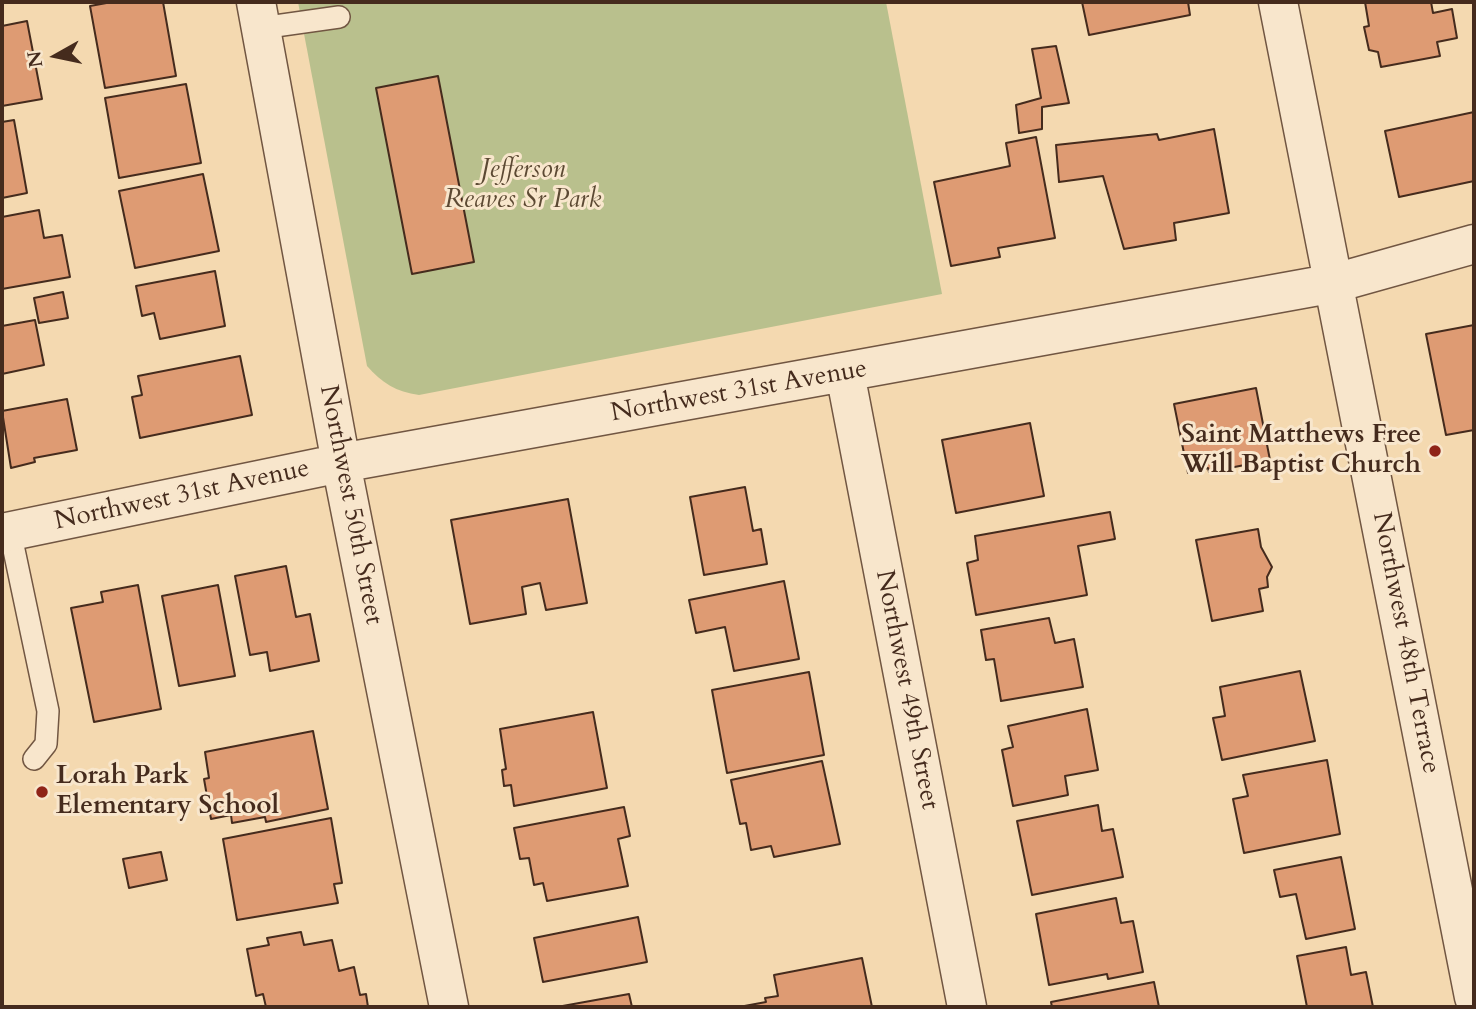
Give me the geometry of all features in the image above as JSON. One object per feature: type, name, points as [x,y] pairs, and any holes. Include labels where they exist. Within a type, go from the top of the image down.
[{"type":"street","name":"Northwest 48th Terrace","points":[[1278,2],[1474,997]]},
{"type":"street","name":"Northwest 50th Street","points":[[258,15],[341,463],[449,1007]]},
{"type":"street","name":"Northwest 31st Avenue","points":[[6,532],[341,463],[1335,283],[1474,244]]},
{"type":"street","name":"Northwest 49th Street","points":[[845,373],[967,1007]]},
{"type":"lane","points":[[258,15],[339,17]]},
{"type":"lane","points":[[6,532],[48,711],[46,744],[34,759]]},
{"type":"green space","name":"Jefferson Reaves Sr Park","points":[[298,2],[886,2],[942,294],[419,395],[396,389],[367,366]]},
{"type":"building","points":[[112,2],[163,2],[176,76],[105,88],[90,6]]},
{"type":"building","points":[[1082,2],[1188,2],[1190,15],[1089,35]]},
{"type":"building","points":[[1365,2],[1431,2],[1433,13],[1452,9],[1457,38],[1437,42],[1440,56],[1381,67],[1378,52],[1369,50],[1364,27],[1369,26]]},
{"type":"building","points":[[27,21],[42,99],[2,106],[2,26]]},
{"type":"building","points":[[1056,46],[1069,103],[1042,107],[1042,129],[1019,133],[1016,105],[1041,98],[1032,49]]},
{"type":"building","points":[[438,76],[474,262],[412,274],[376,88]]},
{"type":"building","points":[[186,84],[201,163],[119,178],[105,98]]},
{"type":"building","points":[[1474,112],[1474,181],[1399,197],[1385,131]]},
{"type":"building","points":[[14,120],[27,193],[2,198],[2,122]]},
{"type":"building","points":[[1214,129],[1229,213],[1174,223],[1176,240],[1124,249],[1103,176],[1059,182],[1056,145],[1157,134],[1159,140]]},
{"type":"building","points":[[1036,137],[1055,238],[998,248],[1000,257],[951,266],[934,182],[1010,166],[1006,143]]},
{"type":"building","points":[[203,174],[219,251],[135,268],[119,191]]},
{"type":"building","points":[[39,210],[44,238],[62,235],[70,277],[2,289],[2,217]]},
{"type":"building","points":[[215,271],[225,326],[160,339],[154,313],[142,316],[136,286]]},
{"type":"building","points":[[63,292],[68,318],[39,323],[34,298]]},
{"type":"building","points":[[35,320],[44,365],[2,374],[2,326]]},
{"type":"building","points":[[1474,325],[1474,430],[1446,435],[1426,334]]},
{"type":"building","points":[[240,356],[252,415],[140,438],[132,397],[142,395],[138,376]]},
{"type":"building","points":[[1256,388],[1270,460],[1209,472],[1208,468],[1188,473],[1174,404]]},
{"type":"building","points":[[67,399],[77,450],[34,458],[35,462],[11,468],[2,411]]},
{"type":"building","points":[[1030,423],[1044,496],[956,513],[942,440]]},
{"type":"building","points":[[745,487],[753,531],[761,529],[767,564],[704,575],[690,497]]},
{"type":"building","points":[[568,499],[587,603],[546,610],[540,583],[522,587],[526,614],[470,624],[451,520]]},
{"type":"building","points":[[1110,512],[1115,539],[1078,546],[1087,595],[976,615],[967,563],[978,560],[975,536]]},
{"type":"building","points":[[1258,529],[1261,547],[1272,567],[1267,577],[1268,587],[1259,589],[1263,611],[1212,621],[1196,540]]},
{"type":"building","points":[[286,566],[296,617],[310,614],[319,661],[270,671],[267,652],[250,655],[235,576]]},
{"type":"building","points":[[784,581],[799,659],[734,671],[725,627],[696,633],[689,600]]},
{"type":"building","points":[[138,585],[161,709],[94,722],[71,608],[103,602],[101,592]]},
{"type":"building","points":[[218,585],[235,676],[179,686],[162,596]]},
{"type":"building","points":[[1049,618],[1055,643],[1074,639],[1083,687],[1001,701],[994,659],[986,660],[981,630]]},
{"type":"building","points":[[1300,671],[1315,741],[1222,760],[1213,718],[1225,716],[1220,687]]},
{"type":"building","points":[[809,672],[824,755],[727,773],[712,690]]},
{"type":"building","points":[[1087,709],[1098,770],[1065,776],[1068,795],[1013,806],[1002,750],[1013,747],[1008,726]]},
{"type":"building","points":[[593,712],[607,788],[514,806],[511,785],[504,786],[502,770],[506,769],[500,729]]},
{"type":"building","points":[[313,731],[328,809],[266,822],[265,817],[232,823],[231,815],[211,819],[204,779],[209,778],[205,752]]},
{"type":"building","points":[[1327,760],[1340,834],[1244,853],[1233,799],[1248,796],[1243,775]]},
{"type":"building","points":[[822,761],[840,844],[774,857],[771,846],[751,850],[746,823],[740,824],[731,780]]},
{"type":"building","points":[[1098,805],[1102,831],[1113,829],[1123,877],[1032,895],[1017,821]]},
{"type":"building","points":[[624,807],[630,836],[618,839],[628,886],[547,901],[543,883],[534,885],[529,858],[520,859],[514,828]]},
{"type":"building","points":[[331,818],[342,883],[334,884],[338,903],[237,920],[223,839]]},
{"type":"building","points":[[161,852],[167,880],[129,888],[123,859]]},
{"type":"building","points":[[1341,857],[1355,929],[1306,939],[1296,894],[1280,897],[1274,870]]},
{"type":"building","points":[[1116,898],[1121,923],[1133,921],[1143,972],[1108,979],[1107,974],[1049,985],[1036,914]]},
{"type":"building","points":[[638,917],[647,962],[543,982],[534,938]]},
{"type":"building","points":[[301,932],[304,945],[332,940],[339,971],[354,967],[360,995],[366,994],[368,1007],[266,1007],[263,994],[256,996],[247,949],[269,945],[267,938]]},
{"type":"building","points":[[1346,947],[1351,975],[1366,972],[1373,1007],[1307,1007],[1297,956]]},
{"type":"building","points":[[862,958],[872,1007],[739,1007],[766,1002],[765,998],[778,996],[774,975]]},
{"type":"building","points":[[1154,982],[1159,1007],[1052,1007],[1051,1002]]},
{"type":"building","points":[[629,994],[632,1007],[557,1007]]},
{"type":"place","name":"Saint Matthews Free Will Baptist Church","points":[[1435,451]]},
{"type":"place","name":"Lorah Park Elementary School","points":[[42,792]]}]
